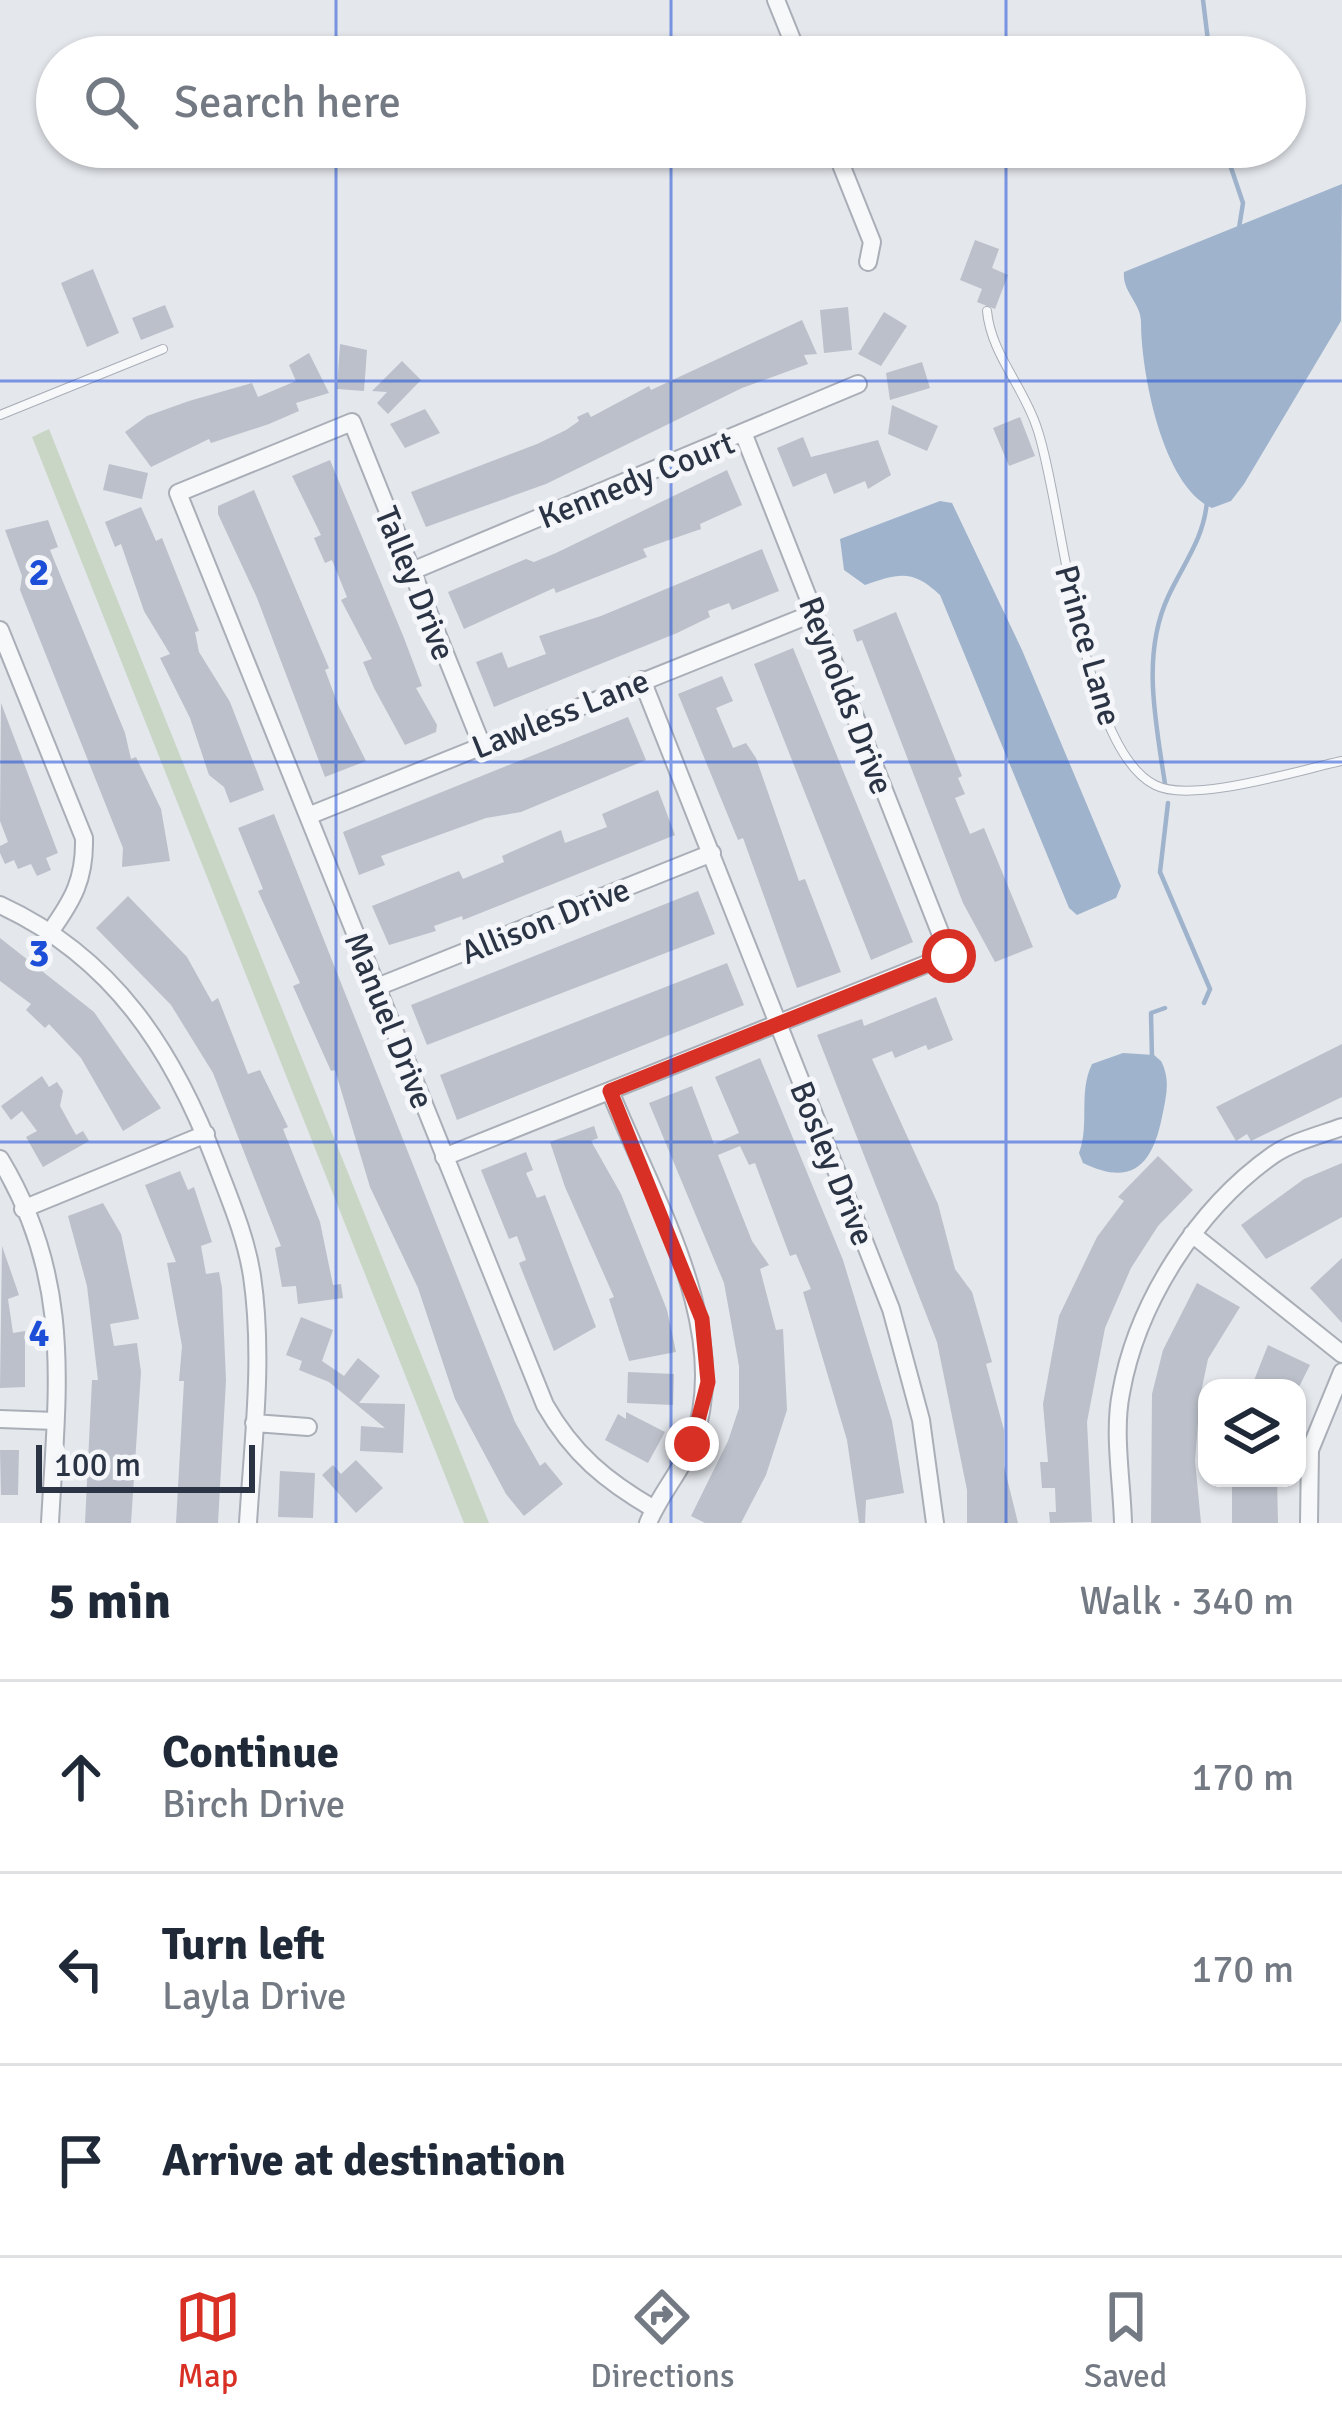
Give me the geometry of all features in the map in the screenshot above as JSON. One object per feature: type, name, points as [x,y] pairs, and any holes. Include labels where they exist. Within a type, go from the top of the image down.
[{"type":"street","points":[[776,0],[791,36]]},
{"type":"street","points":[[842,168],[872,242],[868,262]]},
{"type":"street","name":"Kennedy Court","points":[[412,571],[858,384]]},
{"type":"street","name":"Manuel Drive","points":[[352,422],[178,493],[554,1423],[591,1468],[651,1516]]},
{"type":"street","name":"Talley Drive","points":[[352,422],[482,743]]},
{"type":"street","name":"Reynolds Drive","points":[[744,435],[949,956],[778,1024]]},
{"type":"street","name":"Lawless Lane","points":[[308,816],[814,613]]},
{"type":"street","points":[[0,630],[84,838],[85,868],[76,896],[50,932]]},
{"type":"street","name":"Bosley Drive","points":[[642,680],[891,1309],[921,1420],[935,1523]]},
{"type":"street","name":"Allison Drive","points":[[377,987],[712,853]]},
{"type":"street","points":[[0,905],[50,932],[97,968],[146,1021],[206,1135],[252,1275],[254,1424],[248,1523]]},
{"type":"street","points":[[444,1157],[778,1024]]},
{"type":"street","points":[[610,1091],[702,1319],[708,1382],[692,1444],[651,1516]]},
{"type":"street","points":[[1123,1523],[1120,1394],[1145,1316],[1192,1234],[1223,1197],[1277,1152],[1342,1127]]},
{"type":"street","points":[[23,1209],[206,1135]]},
{"type":"street","points":[[0,1160],[23,1209],[54,1303],[61,1352],[50,1523]]},
{"type":"street","points":[[1192,1234],[1342,1354]]},
{"type":"street","points":[[1309,1523],[1310,1450],[1342,1372]]},
{"type":"street","points":[[0,1418],[55,1421]]},
{"type":"street","points":[[254,1424],[308,1426]]},
{"type":"lane","name":"Prince Lane","points":[[987,311],[995,342],[1036,425],[1057,540],[1103,708],[1138,775],[1178,793],[1342,760]]},
{"type":"lane","points":[[0,415],[163,349]]},
{"type":"green space","points":[[49,429],[489,1523],[464,1523],[32,437]]},
{"type":"water","points":[[1342,184],[1341,321],[1244,484],[1231,501],[1212,508],[1180,477],[1168,452],[1150,397],[1140,315],[1124,272]]},
{"type":"water","points":[[940,501],[952,503],[1022,650],[1121,886],[1116,898],[1077,915],[1069,908],[940,595],[913,577],[897,576],[865,585],[844,570],[840,539]]},
{"type":"water","points":[[1123,1053],[1154,1055],[1164,1068],[1167,1089],[1153,1147],[1138,1166],[1116,1173],[1083,1163],[1079,1153],[1092,1064]]},
{"type":"building","points":[[975,240],[999,249],[992,268],[1008,275],[995,309],[977,302],[982,289],[960,280]]},
{"type":"building","points":[[93,269],[119,333],[87,347],[61,283]]},
{"type":"building","points":[[165,305],[174,327],[141,340],[132,318]]},
{"type":"building","points":[[848,307],[852,350],[824,353],[820,310]]},
{"type":"building","points":[[884,312],[907,326],[881,366],[858,354]]},
{"type":"building","points":[[802,320],[817,354],[804,355],[808,364],[742,388],[546,484],[426,527],[411,492],[537,444],[566,430],[579,421],[577,417],[588,412],[591,417],[649,386],[651,390]]},
{"type":"building","points":[[340,344],[367,350],[364,391],[337,389]]},
{"type":"building","points":[[309,353],[329,393],[296,403],[299,411],[269,424],[211,443],[209,439],[151,467],[125,432],[147,416],[189,401],[252,383],[258,397],[296,381],[289,365]]},
{"type":"building","points":[[402,361],[421,380],[388,414],[377,403],[387,392],[372,391]]},
{"type":"building","points":[[922,362],[930,388],[890,400],[886,373]]},
{"type":"building","points":[[892,405],[938,426],[927,451],[888,434]]},
{"type":"building","points":[[425,409],[440,433],[405,448],[390,424]]},
{"type":"building","points":[[1020,417],[1035,456],[1009,466],[993,428]]},
{"type":"building","points":[[803,437],[811,457],[878,440],[891,475],[868,489],[865,481],[834,494],[826,473],[793,487],[777,448]]},
{"type":"building","points":[[330,460],[404,638],[422,686],[416,688],[437,725],[436,732],[405,745],[363,662],[372,659],[341,600],[347,597],[332,560],[325,563],[314,538],[321,535],[292,476]]},
{"type":"building","points":[[109,464],[148,473],[142,499],[103,490]]},
{"type":"building","points":[[727,470],[742,505],[700,524],[701,529],[643,549],[647,557],[556,593],[554,588],[464,629],[448,592],[526,559],[534,562],[556,553]]},
{"type":"building","points":[[254,490],[329,668],[325,670],[339,707],[366,761],[325,777],[257,598],[218,514],[218,506]]},
{"type":"building","points":[[141,507],[156,541],[162,538],[199,631],[195,632],[199,652],[230,702],[264,790],[230,803],[224,787],[209,775],[190,718],[160,658],[170,654],[144,611],[121,544],[115,547],[105,522]]},
{"type":"building","points":[[48,520],[58,547],[50,550],[125,733],[131,759],[136,757],[161,809],[170,861],[122,867],[123,848],[20,590],[22,576],[5,530]]},
{"type":"building","points":[[762,549],[779,591],[732,610],[729,603],[708,611],[710,617],[677,633],[494,707],[476,662],[502,652],[508,668],[546,654],[539,636],[601,616]]},
{"type":"building","points":[[896,612],[962,776],[958,778],[965,794],[955,798],[970,834],[984,828],[1033,947],[995,962],[963,903],[862,640],[857,642],[853,630]]},
{"type":"building","points":[[793,648],[913,942],[871,960],[754,664]]},
{"type":"building","points":[[722,676],[733,701],[716,708],[733,748],[746,743],[756,758],[799,881],[805,879],[841,972],[797,988],[743,838],[738,840],[678,694]]},
{"type":"building","points":[[1,703],[58,853],[46,858],[51,870],[37,876],[31,864],[18,869],[14,860],[5,864],[0,853],[0,846],[8,842],[0,821]]},
{"type":"building","points":[[628,717],[646,760],[521,812],[486,818],[381,856],[385,865],[359,875],[343,832]]},
{"type":"building","points":[[658,790],[675,835],[463,920],[462,916],[434,926],[436,931],[389,945],[372,906],[459,871],[463,879],[561,830],[565,843],[607,827],[602,814]]},
{"type":"building","points":[[274,814],[515,1422],[540,1466],[545,1462],[563,1484],[524,1516],[506,1494],[455,1399],[418,1288],[370,1187],[335,1070],[331,1071],[293,986],[300,983],[258,891],[263,889],[238,828]]},
{"type":"building","points":[[698,891],[715,934],[427,1045],[411,1005]]},
{"type":"building","points":[[128,896],[187,957],[212,1002],[218,998],[248,1074],[260,1070],[288,1127],[283,1129],[320,1222],[333,1285],[341,1284],[343,1298],[298,1304],[296,1286],[282,1287],[275,1248],[281,1246],[213,1073],[171,1005],[96,928]]},
{"type":"building","points":[[0,938],[94,1012],[161,1108],[123,1131],[81,1058],[49,1024],[45,1028],[26,1010],[31,1004],[0,981]]},
{"type":"building","points":[[727,963],[744,1005],[457,1120],[440,1075]]},
{"type":"building","points":[[936,997],[953,1040],[895,1058],[892,1051],[872,1059],[938,1204],[955,1269],[972,1292],[992,1362],[986,1364],[1004,1430],[1004,1466],[1018,1523],[967,1523],[967,1490],[937,1342],[817,1035],[862,1019],[864,1026]]},
{"type":"building","points":[[1342,1044],[1342,1097],[1251,1141],[1247,1134],[1236,1141],[1216,1107]]},
{"type":"building","points":[[760,1058],[843,1260],[892,1421],[904,1493],[866,1500],[865,1523],[859,1523],[847,1440],[803,1292],[811,1289],[796,1254],[790,1256],[755,1163],[749,1165],[740,1146],[718,1155],[752,1241],[769,1265],[760,1269],[776,1330],[783,1329],[787,1410],[766,1475],[741,1523],[705,1523],[691,1516],[739,1408],[739,1366],[724,1283],[649,1103],[692,1086],[714,1144],[739,1133],[715,1077]]},
{"type":"building","points":[[42,1076],[49,1087],[57,1082],[63,1091],[60,1106],[76,1135],[83,1131],[89,1141],[43,1167],[26,1137],[37,1131],[22,1111],[11,1120],[1,1106]]},
{"type":"building","points":[[594,1126],[598,1138],[591,1141],[621,1194],[667,1310],[676,1352],[629,1361],[609,1299],[614,1297],[565,1187],[550,1142]]},
{"type":"building","points":[[526,1152],[533,1170],[526,1173],[537,1198],[545,1195],[596,1327],[554,1351],[519,1263],[526,1260],[517,1236],[509,1239],[481,1170]]},
{"type":"building","points":[[1158,1156],[1193,1190],[1158,1226],[1131,1268],[1105,1328],[1087,1422],[1092,1522],[1050,1523],[1049,1512],[1056,1512],[1055,1488],[1042,1488],[1040,1462],[1048,1462],[1043,1404],[1059,1316],[1097,1237],[1124,1201],[1118,1197]]},
{"type":"building","points":[[1342,1163],[1342,1217],[1266,1259],[1241,1225],[1304,1179]]},
{"type":"building","points":[[180,1171],[188,1190],[194,1187],[212,1242],[201,1246],[206,1274],[219,1272],[222,1288],[226,1380],[218,1523],[176,1523],[184,1381],[179,1381],[182,1346],[167,1263],[176,1262],[145,1185]]},
{"type":"building","points":[[103,1203],[121,1234],[139,1319],[110,1324],[114,1346],[137,1343],[141,1372],[131,1523],[85,1523],[92,1380],[98,1380],[87,1286],[68,1216]]},
{"type":"building","points":[[2,1246],[19,1295],[8,1299],[13,1333],[25,1331],[25,1387],[0,1388]]},
{"type":"building","points":[[1342,1258],[1342,1323],[1310,1288]]},
{"type":"building","points":[[1197,1283],[1240,1307],[1208,1359],[1204,1379],[1198,1379],[1195,1461],[1201,1523],[1151,1523],[1152,1394],[1163,1350]]},
{"type":"building","points":[[301,1317],[333,1330],[322,1361],[344,1376],[358,1358],[380,1376],[359,1403],[405,1404],[403,1453],[360,1451],[361,1426],[385,1428],[329,1382],[299,1370],[302,1361],[286,1355]]},
{"type":"building","points":[[1268,1345],[1310,1365],[1303,1379],[1255,1379]]},
{"type":"building","points":[[628,1372],[674,1374],[673,1405],[627,1403]]},
{"type":"building","points":[[626,1412],[665,1432],[648,1463],[605,1440],[618,1414],[626,1419]]},
{"type":"building","points":[[0,1450],[19,1450],[18,1495],[1,1495]]},
{"type":"building","points":[[356,1460],[383,1488],[356,1513],[322,1475],[333,1465],[341,1474]]},
{"type":"building","points":[[280,1471],[315,1473],[313,1518],[278,1517]]},
{"type":"building","points":[[1232,1487],[1277,1487],[1278,1523],[1232,1523]]},
{"type":"waterway","points":[[1203,0],[1207,36]]},
{"type":"waterway","points":[[1231,168],[1243,203],[1239,228]]},
{"type":"waterway","points":[[1165,784],[1153,689],[1155,642],[1168,597],[1202,527],[1207,501]]},
{"type":"waterway","points":[[1168,803],[1160,872],[1210,989],[1204,1003]]},
{"type":"waterway","points":[[1152,1058],[1151,1013],[1165,1008]]},
{"type":"route","points":[[692,1444],[708,1382],[702,1319],[610,1091],[949,956]]}]
